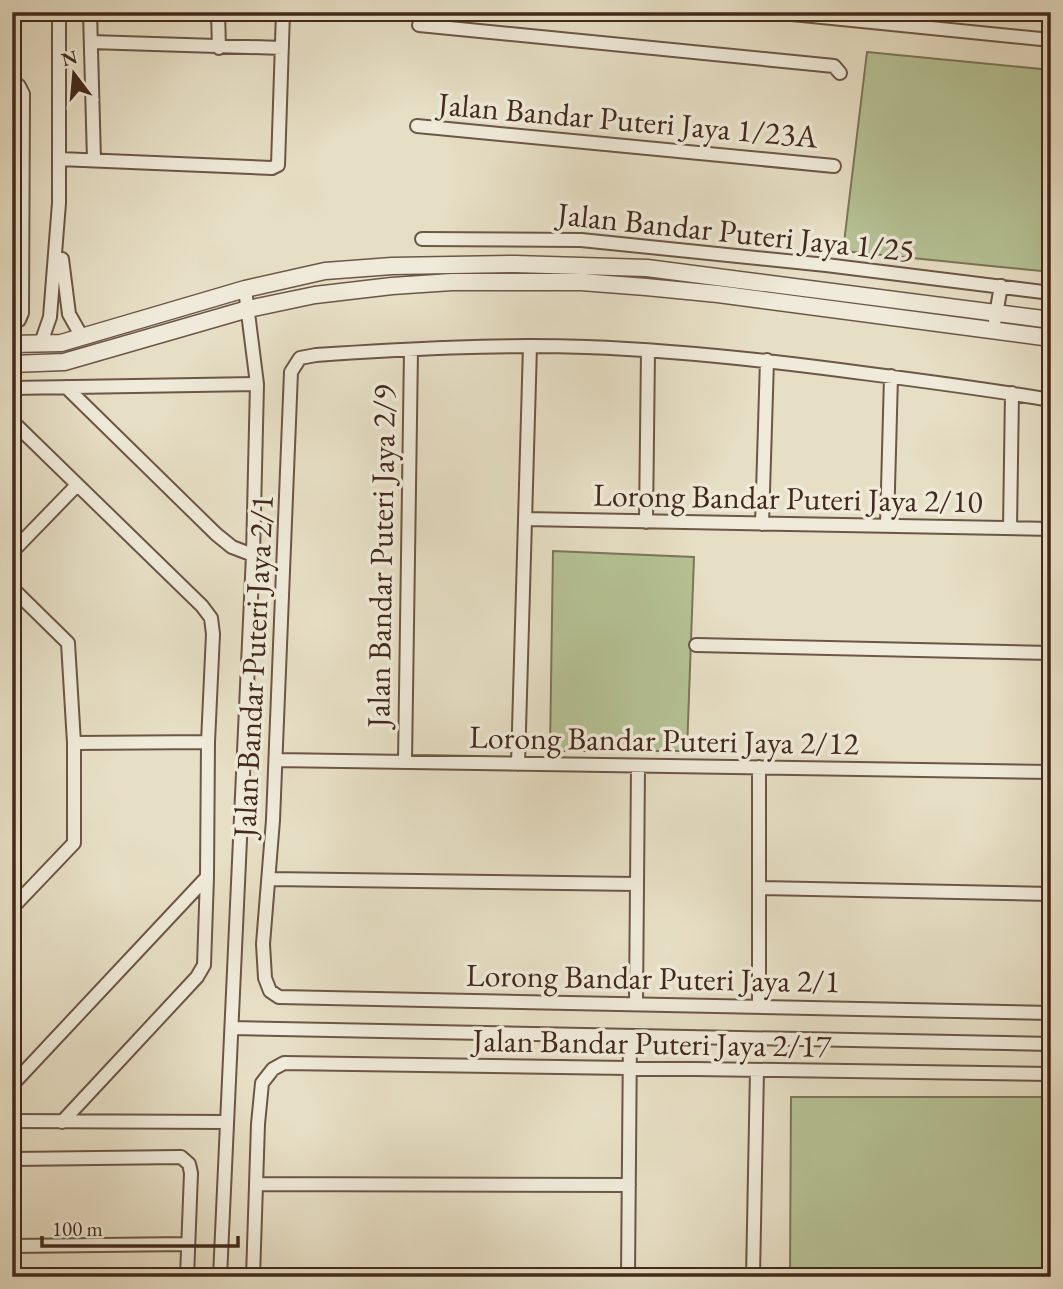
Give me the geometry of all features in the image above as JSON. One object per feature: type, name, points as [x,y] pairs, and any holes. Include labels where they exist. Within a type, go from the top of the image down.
[{"type":"street","points":[[60,12],[59,203],[64,284],[69,314],[82,337]]},
{"type":"street","points":[[90,12],[94,160]]},
{"type":"street","points":[[218,12],[219,48]]},
{"type":"street","points":[[59,159],[272,168],[278,165],[283,12]]},
{"type":"street","points":[[772,12],[1051,40]]},
{"type":"street","points":[[419,25],[834,66],[840,73]]},
{"type":"street","points":[[91,42],[282,48]]},
{"type":"street","points":[[12,82],[19,86],[23,94],[17,204],[22,313],[19,320],[12,323]]},
{"type":"street","name":"Jalan Bandar Puteri Jaya 1/23A","points":[[417,126],[834,166]]},
{"type":"street","points":[[41,344],[50,317],[59,203]]},
{"type":"street","name":"Jalan Bandar Puteri Jaya 1/25","points":[[422,239],[581,240],[826,265],[1051,293]]},
{"type":"street","points":[[12,344],[61,343],[245,289],[325,271],[528,264],[647,268],[995,322],[1051,338]]},
{"type":"street","points":[[12,364],[64,362],[248,309],[315,295],[452,282],[581,282],[995,322],[1051,320]]},
{"type":"street","points":[[995,322],[1001,286]]},
{"type":"street","points":[[220,1277],[253,555],[257,384],[245,289]]},
{"type":"street","points":[[518,764],[530,346]]},
{"type":"street","points":[[411,351],[530,346],[767,360],[1051,400]]},
{"type":"street","name":"Jalan Bandar Puteri Jaya 2/1","points":[[265,978],[263,944],[276,760],[291,372],[300,358],[316,355],[411,351]]},
{"type":"street","name":"Jalan Bandar Puteri Jaya 2/9","points":[[405,762],[411,351]]},
{"type":"street","points":[[646,522],[648,351]]},
{"type":"street","points":[[762,524],[767,360]]},
{"type":"street","points":[[887,526],[891,376]]},
{"type":"street","points":[[12,388],[257,384]]},
{"type":"street","points":[[66,387],[216,534],[232,547],[253,555]]},
{"type":"street","points":[[1010,528],[1012,393]]},
{"type":"street","points":[[12,421],[202,606],[211,618],[213,634],[204,965],[62,1122]]},
{"type":"street","points":[[12,552],[77,485]]},
{"type":"street","name":"Lorong Bandar Puteri Jaya 2/10","points":[[525,519],[1051,528]]},
{"type":"street","points":[[12,588],[68,643],[74,743],[74,843],[12,908]]},
{"type":"street","points":[[696,645],[1051,653]]},
{"type":"street","points":[[74,743],[208,742]]},
{"type":"street","name":"Lorong Bandar Puteri Jaya 2/12","points":[[276,760],[1051,772]]},
{"type":"street","points":[[636,1003],[638,766]]},
{"type":"street","points":[[759,767],[759,1006]]},
{"type":"street","points":[[12,1085],[207,877]]},
{"type":"street","points":[[269,878],[637,884]]},
{"type":"street","points":[[759,888],[1051,894]]},
{"type":"street","name":"Lorong Bandar Puteri Jaya 2/1","points":[[265,978],[270,991],[279,997],[1051,1013]]},
{"type":"street","points":[[232,1028],[1051,1044]]},
{"type":"street","points":[[628,1277],[630,1036]]},
{"type":"street","name":"Jalan Bandar Puteri Jaya 2/17","points":[[257,1184],[262,1083],[273,1069],[284,1063],[1051,1074]]},
{"type":"street","points":[[753,1277],[757,1070]]},
{"type":"street","points":[[12,1122],[227,1122]]},
{"type":"street","points":[[12,1159],[181,1157],[189,1164],[191,1173],[187,1277]]},
{"type":"street","points":[[253,1277],[257,1184],[629,1185]]},
{"type":"street","points":[[12,1246],[188,1244]]},
{"type":"green space","points":[[867,52],[1051,70],[1051,272],[843,251]]},
{"type":"green space","points":[[553,551],[694,557],[687,751],[550,751]]},
{"type":"green space","points":[[791,1097],[1051,1097],[1051,1277],[790,1277]]}]
